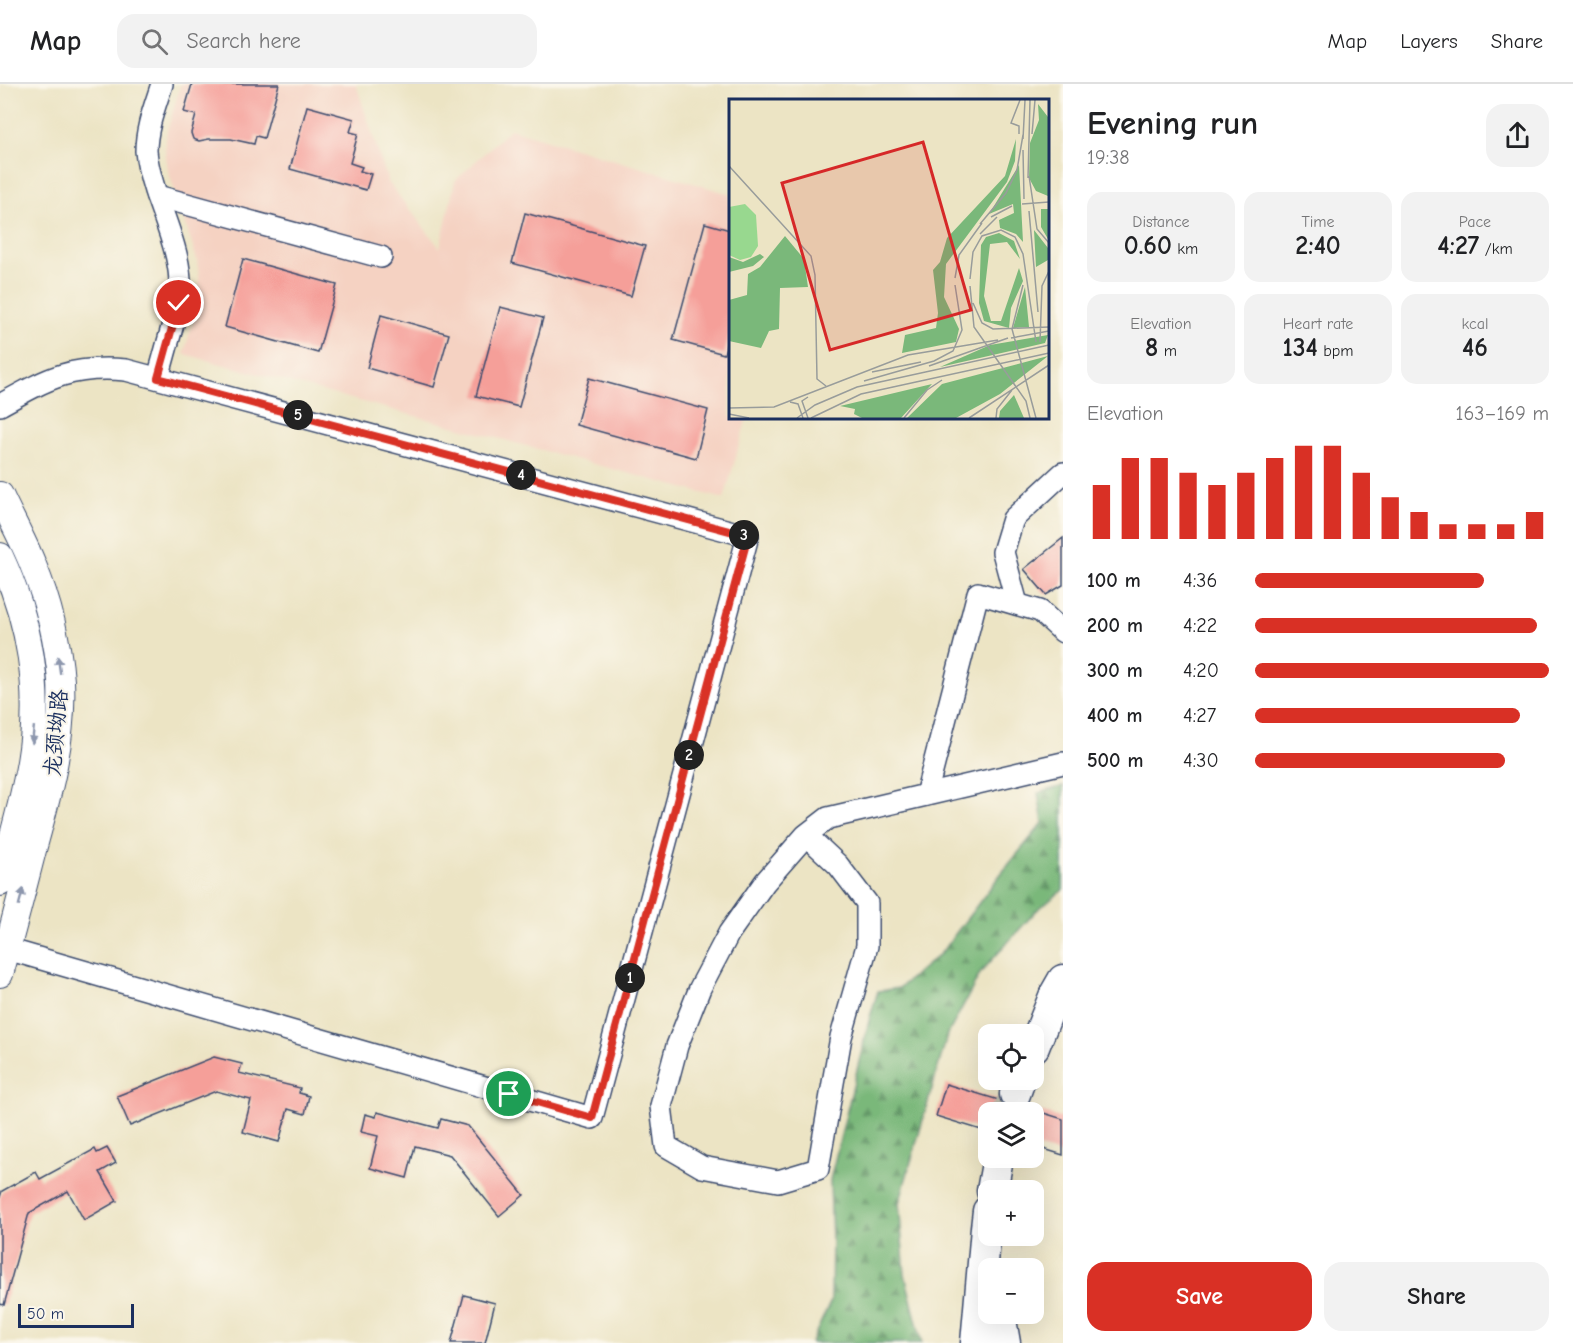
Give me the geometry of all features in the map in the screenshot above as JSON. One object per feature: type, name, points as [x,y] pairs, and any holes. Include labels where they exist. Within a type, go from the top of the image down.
[{"type":"highway","points":[[1043,1024],[1063,980]]},
{"type":"highway","points":[[976,1343],[985,1246]]},
{"type":"highway","points":[[1002,1324],[1005,1343]]},
{"type":"main road","name":"龙颈坳路","points":[[0,495],[33,566],[47,609],[61,680],[60,721],[51,783],[3,948],[0,974]]},
{"type":"main road","name":"龙颈坳路","points":[[0,556],[21,614],[34,686],[34,726],[30,760],[23,797],[0,883]]},
{"type":"street","points":[[158,378],[179,303],[181,277],[179,264],[150,175],[146,151],[149,127],[162,84]]},
{"type":"street","points":[[157,196],[381,257]]},
{"type":"street","points":[[0,405],[45,380],[77,370],[126,370],[748,536],[592,1118],[3,948]]},
{"type":"street","points":[[1017,604],[1003,552],[1012,519],[1063,473]]},
{"type":"street","points":[[926,795],[978,593],[1040,611],[1063,632]]},
{"type":"street","points":[[806,835],[838,865],[867,903],[867,946],[841,1038],[818,1169],[778,1181],[702,1167],[666,1146],[661,1106],[677,1046],[700,988],[729,933],[765,882],[806,835],[828,818],[1063,763]]},
{"type":"shaded area","points":[[181,84],[356,84],[388,182],[440,248],[455,181],[510,129],[729,194],[729,418],[747,418],[724,499],[184,354],[197,306],[199,276],[197,260],[168,170],[165,150],[167,131]]},
{"type":"green space","points":[[1063,786],[1063,890],[1036,911],[981,972],[947,1036],[899,1203],[905,1275],[922,1343],[811,1343],[831,1301],[830,1180],[878,991],[899,988],[941,953],[1043,823],[1038,793]]},
{"type":"building","points":[[192,84],[279,84],[264,138],[256,136],[254,144],[231,139],[199,141],[193,139],[191,133],[196,115],[184,112]]},
{"type":"building","points":[[307,106],[354,119],[350,132],[358,134],[350,163],[362,167],[360,171],[371,174],[366,190],[290,169]]},
{"type":"building","points":[[525,213],[645,246],[631,296],[512,263]]},
{"type":"building","points":[[705,223],[729,230],[729,336],[724,354],[673,340]]},
{"type":"building","points":[[243,259],[337,285],[318,353],[225,327]]},
{"type":"building","points":[[500,307],[543,318],[519,407],[476,396]]},
{"type":"building","points":[[381,315],[449,334],[434,387],[367,368]]},
{"type":"building","points":[[589,378],[708,410],[696,458],[576,425]]},
{"type":"building","points":[[1063,538],[1063,585],[1046,595],[1024,569]]},
{"type":"building","points":[[214,1057],[242,1064],[239,1073],[300,1088],[299,1093],[309,1096],[305,1114],[288,1109],[279,1142],[243,1132],[251,1100],[216,1091],[130,1126],[117,1096]]},
{"type":"building","points":[[946,1084],[1000,1102],[978,1102],[978,1129],[936,1116]]},
{"type":"building","points":[[377,1112],[438,1128],[441,1119],[468,1126],[524,1195],[499,1216],[450,1155],[415,1146],[407,1178],[370,1168],[378,1136],[361,1132],[365,1114],[376,1117]]},
{"type":"building","points":[[1044,1113],[1063,1119],[1063,1155],[1044,1149]]},
{"type":"building","points":[[107,1148],[116,1163],[100,1172],[117,1201],[84,1220],[68,1191],[29,1213],[4,1305],[0,1304],[0,1197],[2,1191],[36,1172],[40,1179],[95,1149],[97,1153]]},
{"type":"building","points":[[464,1295],[495,1303],[485,1343],[451,1343]]},
{"type":"tunnel","points":[[1012,1102],[1015,1094]]},
{"type":"route","points":[[179,303],[158,378],[748,536],[592,1118],[509,1094]]}]
